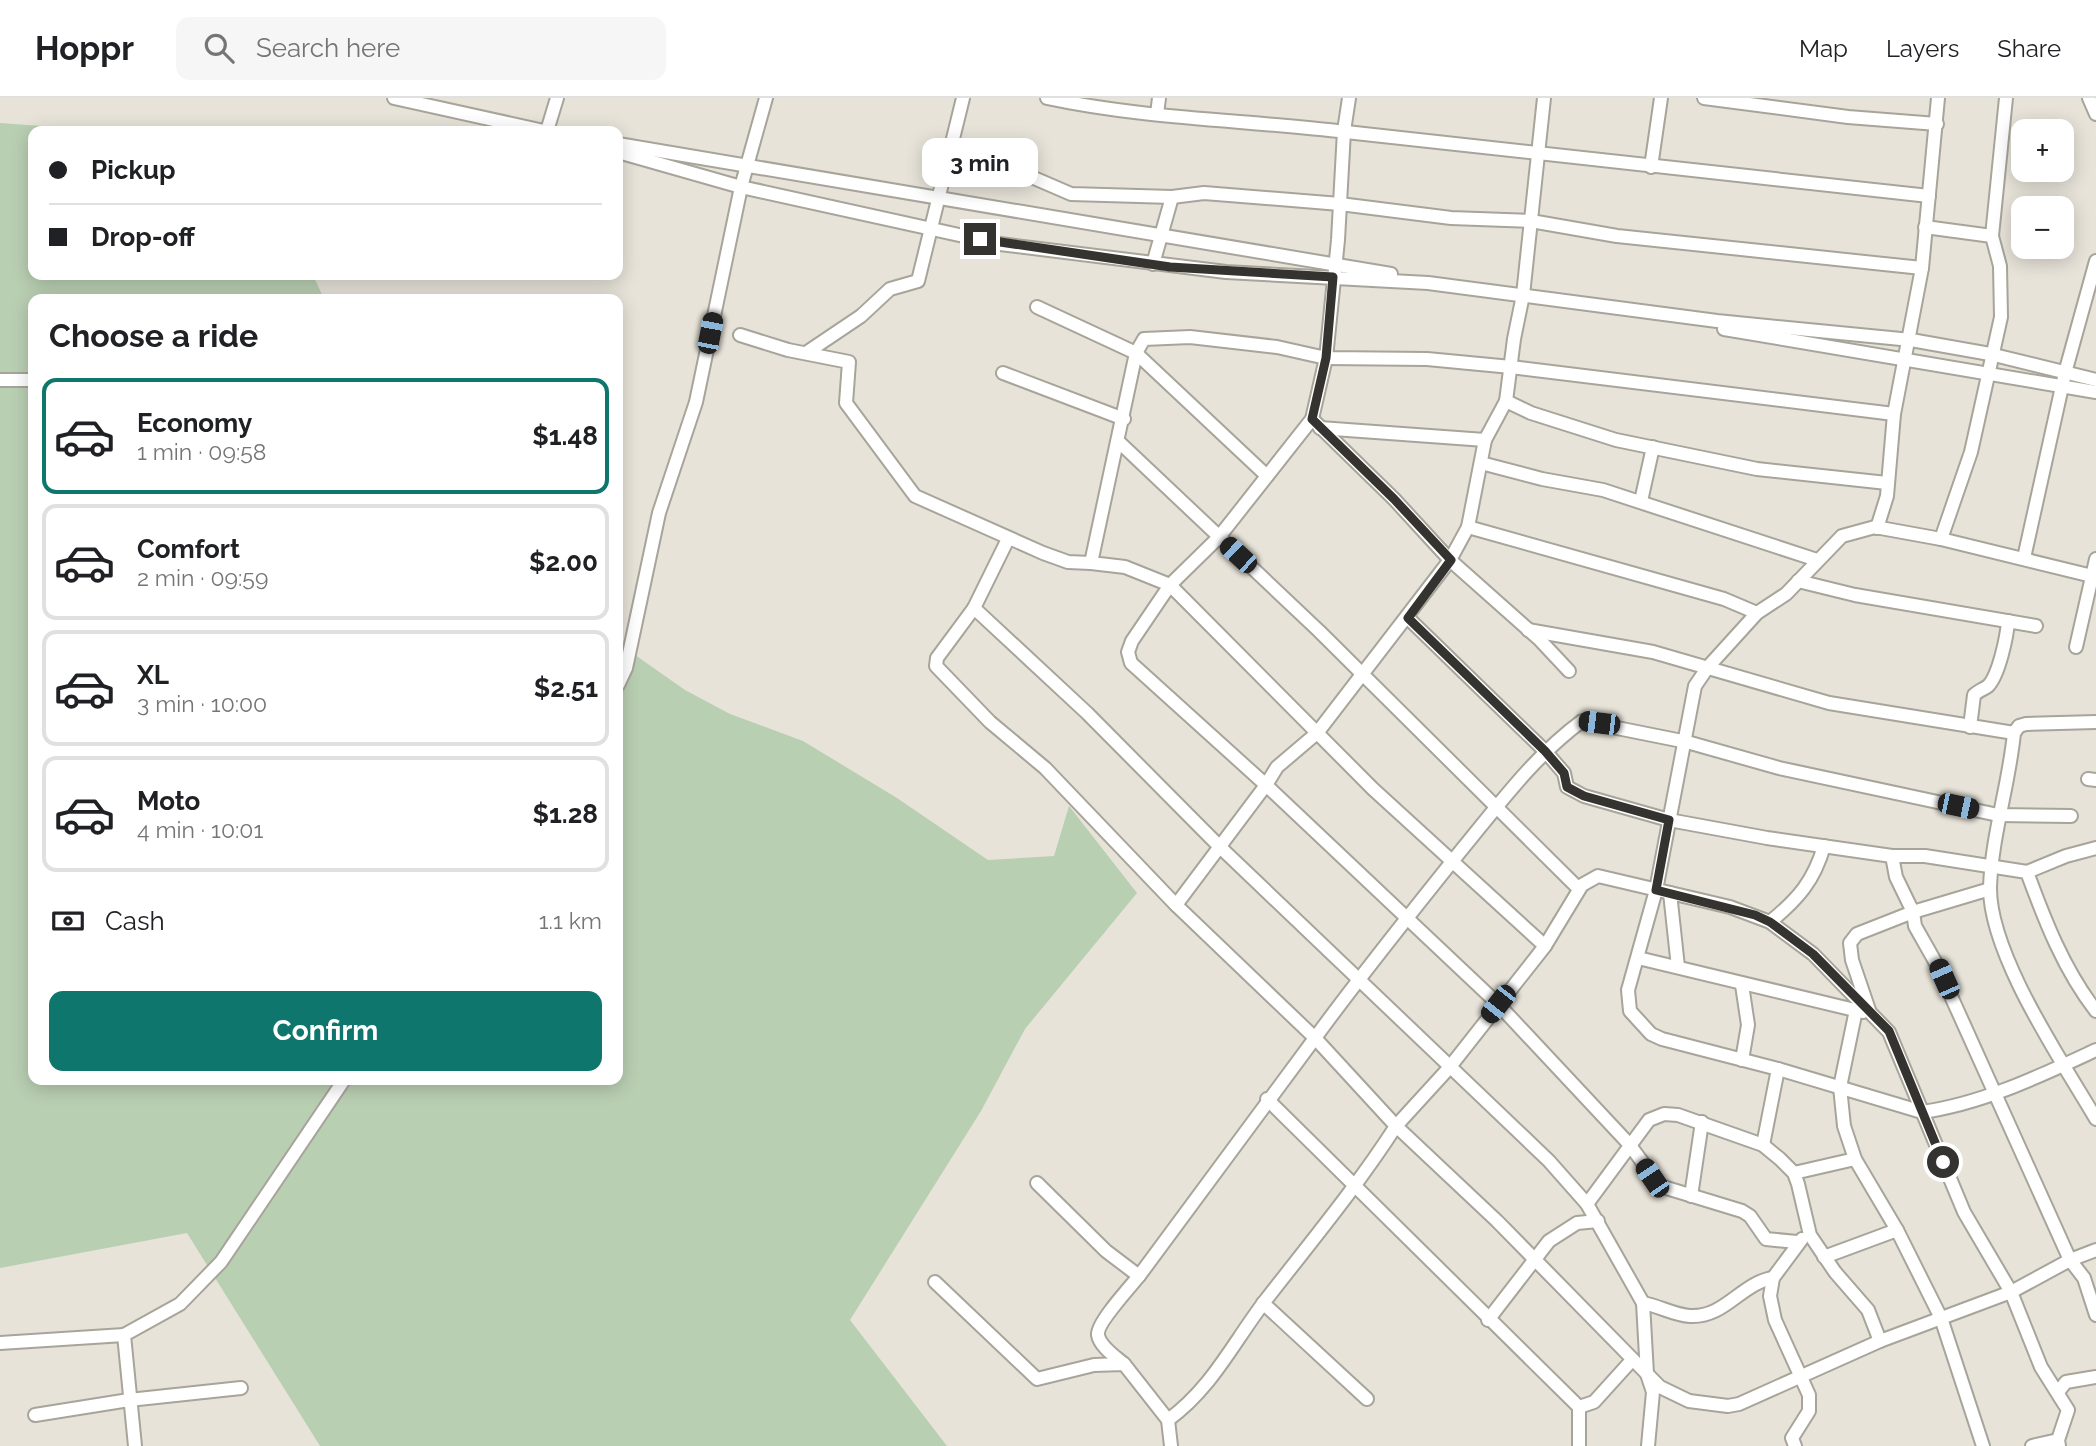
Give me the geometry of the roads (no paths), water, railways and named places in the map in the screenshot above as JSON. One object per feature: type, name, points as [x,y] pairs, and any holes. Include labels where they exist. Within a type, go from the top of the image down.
[{"type":"street","points":[[394,98],[522,126]]},
{"type":"street","points":[[547,126],[557,98]]},
{"type":"street","points":[[623,674],[659,513],[696,402],[741,187],[766,98]]},
{"type":"street","points":[[806,353],[861,316],[890,289],[918,281],[962,98]]},
{"type":"street","points":[[1047,98],[1157,114],[1344,131],[1537,156],[1929,197]]},
{"type":"street","points":[[1157,114],[1159,98]]},
{"type":"street","points":[[1349,98],[1326,358],[1316,424],[1267,476],[1219,537],[1170,586],[1132,641],[1128,652],[1131,663],[1266,785],[1498,1004],[1629,1144],[1660,1186],[1742,1211],[1750,1216],[1766,1239],[1797,1242]]},
{"type":"street","points":[[1176,905],[1266,785],[1277,766],[1317,733],[1360,675],[1408,618],[1451,560],[1468,527],[1485,440],[1506,401],[1523,295],[1544,98]]},
{"type":"street","points":[[1651,167],[1661,98]]},
{"type":"street","points":[[1704,98],[1848,117],[1937,124]]},
{"type":"street","points":[[1877,528],[1887,496],[1894,414],[1911,340],[1922,268],[1938,98]]},
{"type":"street","points":[[1941,539],[1971,452],[1990,354],[2001,317],[2000,265],[1992,236],[2006,98]]},
{"type":"street","points":[[2089,98],[2096,114]]},
{"type":"street","points":[[623,145],[2096,392]]},
{"type":"street","points":[[623,153],[741,187],[932,231],[960,233],[1000,244],[1226,272],[1428,283],[1717,321],[1911,340],[1990,354],[2096,380]]},
{"type":"street","points":[[949,155],[1027,175],[1071,194],[1172,197],[1204,193],[1340,204],[1451,218],[1531,221],[1617,236],[1922,268]]},
{"type":"street","points":[[1153,264],[1172,197]]},
{"type":"street","points":[[1925,227],[1992,236]]},
{"type":"street","points":[[2024,558],[2065,373],[2096,261]]},
{"type":"street","points":[[1037,307],[1136,353],[1267,476]]},
{"type":"street","points":[[740,335],[849,362],[846,403],[915,496],[1008,539],[1068,562],[1125,567],[1170,586],[1317,733],[1452,862],[1545,946]]},
{"type":"street","points":[[1091,563],[1136,353],[1144,339],[1166,336],[1277,347],[1326,358],[1427,359],[1894,414]]},
{"type":"street","points":[[1003,373],[1124,419]]},
{"type":"street","points":[[0,380],[28,380]]},
{"type":"street","points":[[1506,401],[1578,430],[1653,447],[1757,469],[1887,482]]},
{"type":"street","points":[[1316,424],[1485,440]]},
{"type":"street","points":[[1316,424],[1451,560],[1569,671]]},
{"type":"street","points":[[1119,442],[1579,889]]},
{"type":"street","points":[[1641,501],[1653,447]]},
{"type":"street","points":[[1481,463],[1641,501],[1817,560]]},
{"type":"street","points":[[1468,527],[1724,599],[1757,613]]},
{"type":"street","points":[[2094,577],[1941,539],[1877,528],[1842,536],[1786,594],[1757,613],[1708,667],[1695,686],[1669,820],[1663,892],[1638,958],[1628,990],[1628,1004],[1639,1024],[1662,1039],[1778,1069],[1922,1112],[1945,1109],[1996,1092],[2096,1049]]},
{"type":"street","points":[[1008,539],[974,608],[937,659],[936,666],[990,722],[1045,768],[1176,905],[1315,1038],[1396,1126],[1660,1387],[1689,1401],[1728,1406],[1802,1378],[1880,1340],[2011,1292],[2070,1260],[2096,1250]]},
{"type":"street","points":[[2076,647],[2096,559]]},
{"type":"street","points":[[1798,581],[1856,595],[2036,626]]},
{"type":"street","points":[[974,608],[1087,713],[1220,847],[1549,1161],[1587,1204],[1643,1303],[1647,1374],[1653,1392],[1648,1446]]},
{"type":"street","points":[[1408,618],[1545,751],[1564,773],[1567,787],[1584,796],[1669,820],[1892,856],[1925,856],[2027,872],[2094,851]]},
{"type":"street","points":[[1970,727],[1974,695],[1987,687],[1995,675],[2006,641],[2008,621]]},
{"type":"street","points":[[1528,630],[1653,652],[1829,703],[2014,733]]},
{"type":"street","points":[[1171,1446],[1168,1420],[1124,1364],[1102,1344],[1098,1334],[1100,1323],[1139,1276],[1226,1160],[1267,1099],[1359,977],[1496,807],[1545,751],[1582,722],[1686,742],[1779,768],[1998,815],[2071,816]]},
{"type":"street","points":[[2096,722],[2026,724],[2019,726],[2014,733],[1998,815],[1990,889],[2002,945],[2064,1065],[2096,1119]]},
{"type":"street","points":[[1770,922],[1796,901],[1818,866],[1824,846]]},
{"type":"street","points":[[1892,856],[1896,877],[1913,912],[1916,926],[1996,1092],[2070,1260],[2084,1278],[2096,1315]]},
{"type":"street","points":[[2027,872],[2045,921],[2077,987],[2096,1011]]},
{"type":"street","points":[[1168,1420],[1188,1405],[1227,1358],[1263,1303],[1356,1187],[1396,1126],[1449,1068],[1545,946],[1579,889],[1589,879],[1598,876],[1730,907],[1770,922],[1813,954],[1889,1031],[1964,1212],[2011,1292],[2041,1367],[2068,1410],[2058,1443],[2032,1446]]},
{"type":"street","points":[[1870,1013],[1852,960],[1850,943],[1857,934],[1913,912],[1990,889]]},
{"type":"street","points":[[1663,892],[1678,967]]},
{"type":"street","points":[[1638,958],[1742,985],[1870,1013]]},
{"type":"street","points":[[1742,985],[1748,1025],[1742,1060]]},
{"type":"street","points":[[1856,1010],[1840,1087],[1844,1126],[1855,1159],[1897,1230],[1941,1318],[1983,1446]]},
{"type":"street","points":[[1763,1145],[1778,1069]]},
{"type":"street","points":[[0,1343],[124,1335],[180,1304],[221,1262],[341,1085]]},
{"type":"street","points":[[1267,1099],[1579,1407],[1579,1446]]},
{"type":"street","points":[[1587,1204],[1649,1120],[1664,1114],[1702,1122],[1763,1145],[1794,1173],[1810,1235],[1824,1257],[1868,1310],[1880,1340]]},
{"type":"street","points":[[1691,1196],[1702,1122]]},
{"type":"street","points":[[1794,1173],[1855,1159]]},
{"type":"street","points":[[1037,1183],[1106,1251],[1139,1276]]},
{"type":"street","points":[[1488,1320],[1549,1241],[1577,1223],[1598,1221]]},
{"type":"street","points":[[1824,1257],[1897,1230]]},
{"type":"street","points":[[1795,1446],[1792,1438],[1809,1411],[1807,1386],[1770,1307],[1773,1278],[1797,1242],[1810,1235]]},
{"type":"street","points":[[1643,1303],[1690,1316],[1705,1315],[1722,1309],[1754,1284],[1773,1278]]},
{"type":"street","points":[[935,1282],[1037,1379],[1094,1365],[1124,1364]]},
{"type":"street","points":[[1263,1303],[1367,1399]]},
{"type":"street","points":[[124,1335],[135,1446]]},
{"type":"street","points":[[1579,1407],[1594,1402],[1632,1360]]},
{"type":"street","points":[[2058,1392],[2066,1382],[2096,1377]]},
{"type":"street","points":[[35,1415],[129,1400],[241,1388]]}]
